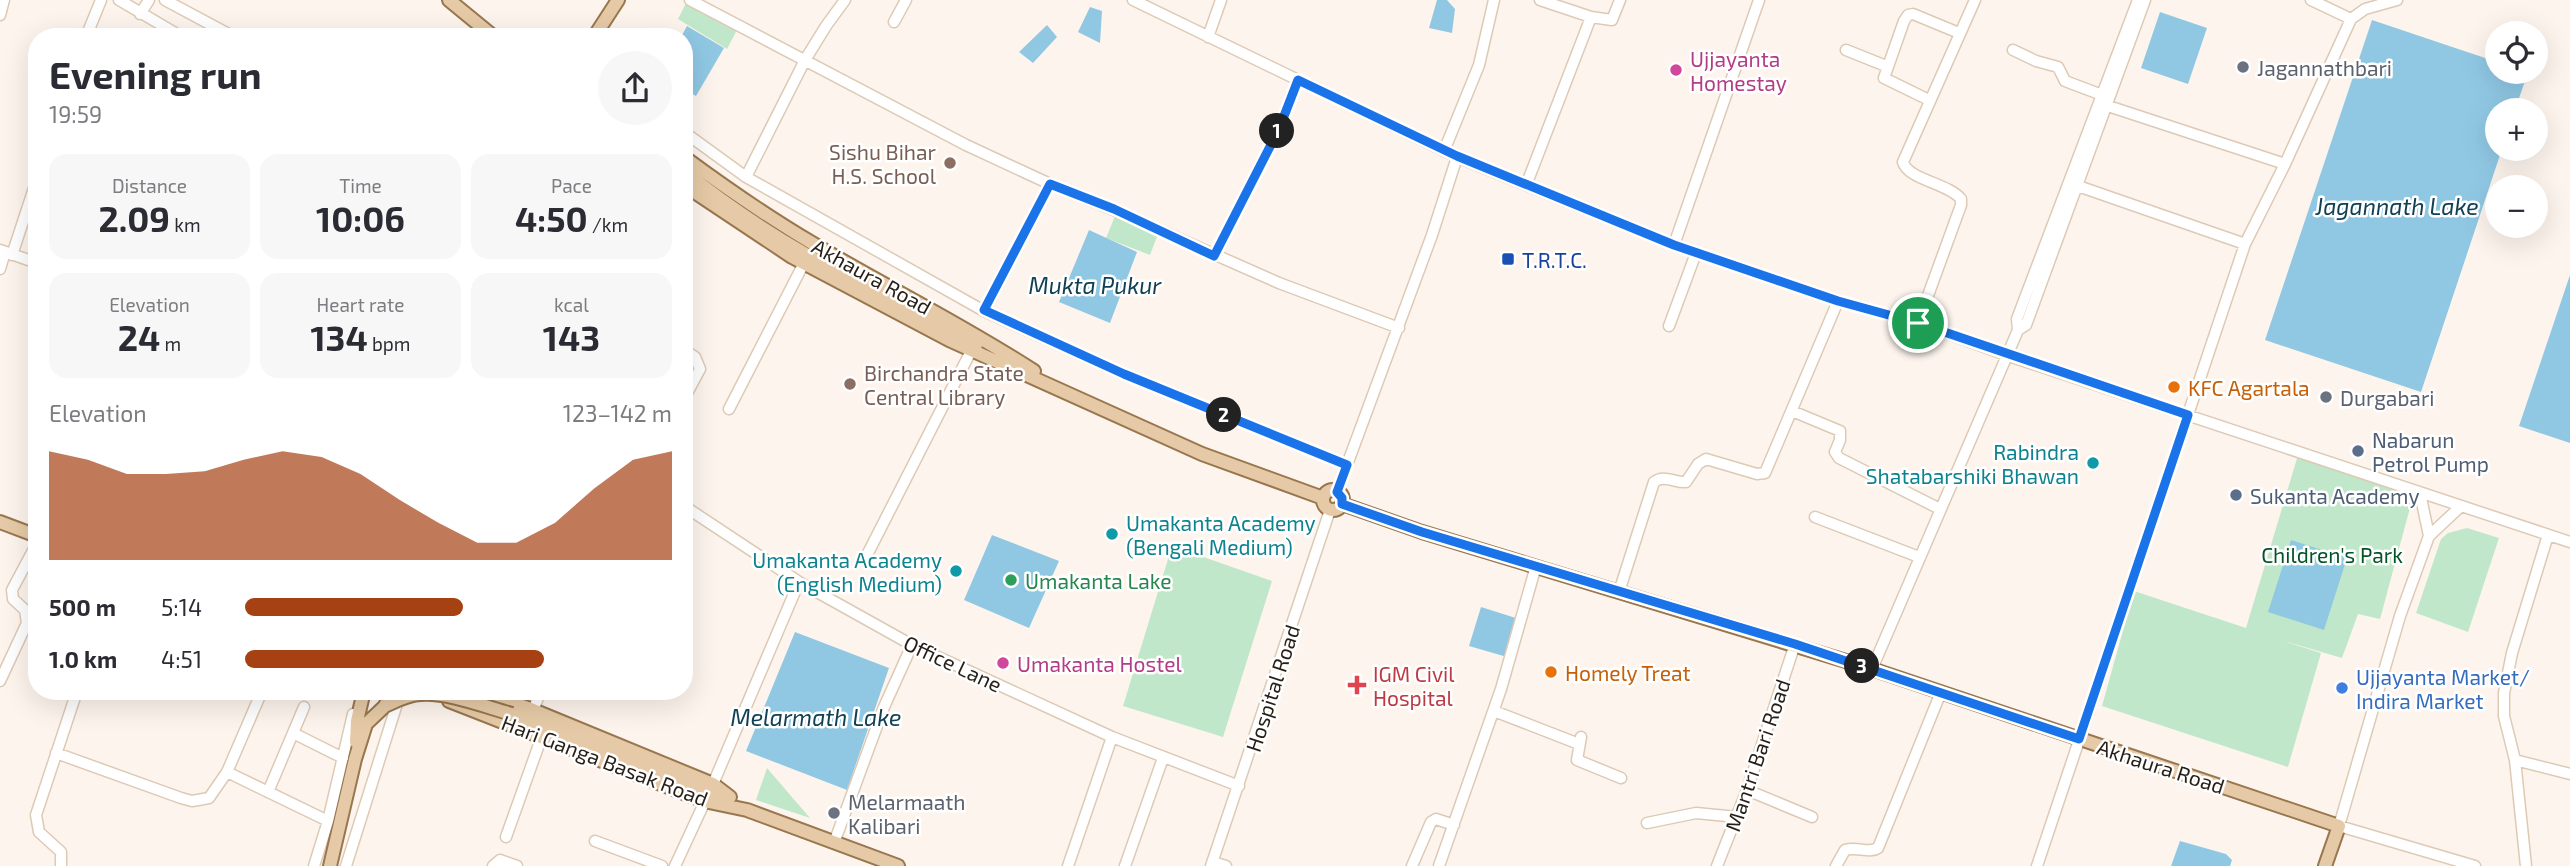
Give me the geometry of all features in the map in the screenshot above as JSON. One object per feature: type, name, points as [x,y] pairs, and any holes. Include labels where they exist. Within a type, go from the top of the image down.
[{"type":"main road","points":[[449,0],[483,28]]},
{"type":"main road","points":[[600,28],[618,0]]},
{"type":"main road","name":"Akhaura Road","points":[[693,164],[727,189],[814,244],[979,335],[1064,390]]},
{"type":"main road","points":[[693,178],[804,258],[1064,390]]},
{"type":"main road","name":"Akhaura Road","points":[[693,191],[752,232],[971,351],[1202,453],[1323,498],[1329,491],[1336,502],[1422,532],[1795,644],[2339,825]]},
{"type":"main road","points":[[0,522],[28,533]]},
{"type":"main road","points":[[330,866],[362,700]]},
{"type":"main road","points":[[385,706],[388,700]]},
{"type":"main road","points":[[349,759],[366,724],[385,706],[397,700]]},
{"type":"main road","name":"Hari Ganga Basak Road","points":[[448,700],[542,736],[709,793]]},
{"type":"main road","points":[[458,700],[512,714]]},
{"type":"main road","points":[[474,700],[747,810],[898,866]]},
{"type":"main road","name":"Hari Ganga Basak Road","points":[[506,700],[533,710],[709,793]]},
{"type":"main road","points":[[2325,866],[2339,825]]},
{"type":"street","points":[[0,15],[4,0]]},
{"type":"street","points":[[90,28],[101,0]]},
{"type":"street","points":[[119,0],[144,7],[171,28]]},
{"type":"street","points":[[165,0],[216,28]]},
{"type":"street","points":[[690,0],[966,145],[1050,184],[1114,209],[1214,256],[1399,328]]},
{"type":"street","points":[[746,177],[806,60],[845,0]]},
{"type":"street","points":[[894,22],[906,0]]},
{"type":"street","points":[[1133,0],[1457,156],[1674,245],[1838,301],[1918,323],[2006,355],[2570,542]]},
{"type":"street","points":[[1208,37],[1221,0]]},
{"type":"street","points":[[1444,150],[1479,65],[1494,0]]},
{"type":"street","points":[[1540,0],[1591,17],[1612,20],[1620,0]]},
{"type":"street","points":[[1674,245],[1759,0]]},
{"type":"street","points":[[1918,323],[1961,199],[1954,191],[1908,171],[1903,165],[1903,157],[1975,0]]},
{"type":"street","points":[[2018,330],[2026,325],[2078,186],[2138,0]]},
{"type":"street","points":[[1872,669],[2018,330],[2017,319],[2145,0]]},
{"type":"street","points":[[2311,0],[2351,19]]},
{"type":"street","points":[[2038,866],[2245,244],[2351,19],[2365,9],[2397,0]]},
{"type":"street","points":[[1929,100],[1886,80],[1883,76],[1906,18],[1910,14],[1959,33]]},
{"type":"street","points":[[1527,183],[1591,17]]},
{"type":"street","points":[[1846,50],[1886,66]]},
{"type":"street","points":[[2013,50],[2036,61],[2058,67],[2065,81],[2104,100],[2285,164]]},
{"type":"street","points":[[1214,256],[1279,129],[1298,80]]},
{"type":"street","points":[[693,139],[746,177],[984,310],[1124,374],[1347,465]]},
{"type":"street","name":"Hospital Road","points":[[1212,864],[1347,465],[1399,328],[1457,156]]},
{"type":"street","points":[[984,310],[1050,184]]},
{"type":"street","points":[[2078,186],[2245,244]]},
{"type":"street","points":[[0,269],[28,200]]},
{"type":"street","points":[[6,252],[28,260]]},
{"type":"street","points":[[1669,326],[1696,253]]},
{"type":"street","points":[[729,409],[804,258]]},
{"type":"street","points":[[1619,593],[1654,482],[1659,478],[1686,482],[1698,464],[1706,459],[1757,474],[1765,473],[1838,301]]},
{"type":"street","points":[[865,559],[971,351]]},
{"type":"street","points":[[693,356],[700,369],[693,377]]},
{"type":"street","points":[[1792,411],[1840,431],[1835,453],[1839,458],[1940,509]]},
{"type":"street","points":[[2420,493],[2429,536]]},
{"type":"street","points":[[2461,506],[2429,536],[2400,616],[2339,825],[2475,866]]},
{"type":"street","name":"Office Lane","points":[[693,512],[799,582],[912,645],[1112,737],[1240,786]]},
{"type":"street","points":[[1815,517],[1919,557]]},
{"type":"street","points":[[2526,866],[2515,760],[2504,716],[2504,693],[2512,653],[2548,535]]},
{"type":"street","points":[[0,681],[27,623],[25,611],[13,599],[12,590],[28,560]]},
{"type":"street","points":[[1439,866],[1494,711],[1536,566]]},
{"type":"street","points":[[675,866],[799,582]]},
{"type":"street","name":"Mantri Bari Road","points":[[1717,866],[1747,790],[1795,644]]},
{"type":"street","points":[[834,843],[884,707],[912,645]]},
{"type":"street","points":[[1836,866],[1845,850],[1855,848],[1874,851],[1880,845],[1941,692]]},
{"type":"street","points":[[61,866],[61,852],[39,832],[36,822],[74,700]]},
{"type":"street","points":[[56,753],[192,801],[206,799],[213,796],[227,772],[258,700]]},
{"type":"street","points":[[314,866],[349,759],[358,700]]},
{"type":"street","points":[[346,866],[398,700]]},
{"type":"street","points":[[533,710],[537,700]]},
{"type":"street","points":[[268,792],[304,707]]},
{"type":"street","points":[[1494,711],[1580,741],[1577,761],[1621,778]]},
{"type":"street","points":[[293,733],[349,759]]},
{"type":"street","points":[[506,837],[542,736]]},
{"type":"street","points":[[1068,866],[1112,737]]},
{"type":"street","points":[[1125,866],[1163,758]]},
{"type":"street","points":[[2515,760],[2570,774]]},
{"type":"street","points":[[227,772],[328,821]]},
{"type":"street","points":[[1747,790],[1812,817]]},
{"type":"street","points":[[1647,823],[1696,813],[1737,817]]},
{"type":"street","points":[[1412,866],[1431,822],[1436,818],[1454,825]]},
{"type":"street","points":[[595,841],[662,866]]},
{"type":"street","points":[[493,866],[500,860],[517,866]]},
{"type":"street","points":[[1212,864],[1226,866]]},
{"type":"green space","points":[[686,3],[737,30],[727,49],[678,19]]},
{"type":"green space","points":[[1115,216],[1158,234],[1150,255],[1106,238]]},
{"type":"green space","name":"Children's Park","points":[[2298,455],[2414,493],[2380,619],[2358,614],[2342,658],[2284,641],[2321,653],[2288,767],[2102,706],[2134,591],[2246,628]]},
{"type":"green space","points":[[2467,528],[2499,538],[2468,632],[2416,613],[2441,539],[2448,533]]},
{"type":"green space","points":[[1172,546],[1272,581],[1223,737],[1123,706]]},
{"type":"green space","points":[[767,768],[810,818],[756,800]]},
{"type":"water","points":[[1437,0],[1447,0],[1455,9],[1452,33],[1429,28]]},
{"type":"water","points":[[1090,7],[1102,11],[1100,43],[1078,32]]},
{"type":"water","points":[[2160,12],[2207,28],[2188,84],[2141,68]]},
{"type":"water","name":"Jagannath Lake","points":[[2372,20],[2485,58],[2485,84],[2524,84],[2519,98],[2485,98],[2485,161],[2498,161],[2493,175],[2485,175],[2485,200],[2421,392],[2265,340]]},
{"type":"water","points":[[1047,25],[1057,37],[1033,63],[1019,52]]},
{"type":"water","points":[[693,30],[724,48],[696,96],[693,94]]},
{"type":"water","name":"Mukta Pukur","points":[[1089,230],[1137,252],[1110,323],[1059,302]]},
{"type":"water","points":[[2570,275],[2570,443],[2519,426]]},
{"type":"water","name":"Umakanta Lake","points":[[992,535],[1059,561],[1029,628],[964,600]]},
{"type":"water","points":[[2291,540],[2347,558],[2324,630],[2268,612]]},
{"type":"water","points":[[1481,607],[1519,619],[1507,657],[1469,646]]},
{"type":"water","name":"Melarmath Lake","points":[[795,632],[889,668],[847,790],[746,751]]},
{"type":"water","points":[[2180,841],[2226,854],[2232,860],[2230,866],[2171,866]]},
{"type":"place","name":"Jagannathbari","points":[[2243,67]]},
{"type":"place","name":"Ujjayanta Homestay","points":[[1676,70]]},
{"type":"place","name":"Sishu Bihar H.S. School","points":[[950,163]]},
{"type":"place","name":"T.R.T.C.","points":[[1508,259]]},
{"type":"place","name":"Birchandra State Central Library","points":[[850,384]]},
{"type":"place","name":"KFC Agartala","points":[[2174,387]]},
{"type":"place","name":"Durgabari","points":[[2326,397]]},
{"type":"place","name":"Nabarun Petrol Pump","points":[[2358,451]]},
{"type":"place","name":"Rabindra Shatabarshiki Bhawan","points":[[2093,463]]},
{"type":"place","name":"Sukanta Academy","points":[[2236,495]]},
{"type":"place","name":"Umakanta Academy (Bengali Medium)","points":[[1112,534]]},
{"type":"place","name":"Umakanta Academy (English Medium)","points":[[956,571]]},
{"type":"place","name":"Umakanta Lake","points":[[1011,580]]},
{"type":"place","name":"Umakanta Hostel","points":[[1003,663]]},
{"type":"place","name":"Homely Treat","points":[[1551,672]]},
{"type":"place","name":"IGM Civil Hospital","points":[[1357,685]]},
{"type":"place","name":"Ujjayanta Market/ Indira Market","points":[[2342,688]]},
{"type":"place","name":"Melarmaath Kalibari","points":[[834,813]]},
{"type":"route","points":[[1298,80],[1457,156],[1674,245],[1838,301],[1918,323],[2188,415],[2079,739],[1795,644],[1619,593],[1422,532],[1342,504],[1341,495],[1337,492],[1347,465],[1124,374],[984,310],[1050,184],[1114,209],[1214,256],[1279,129],[1298,80]]}]
